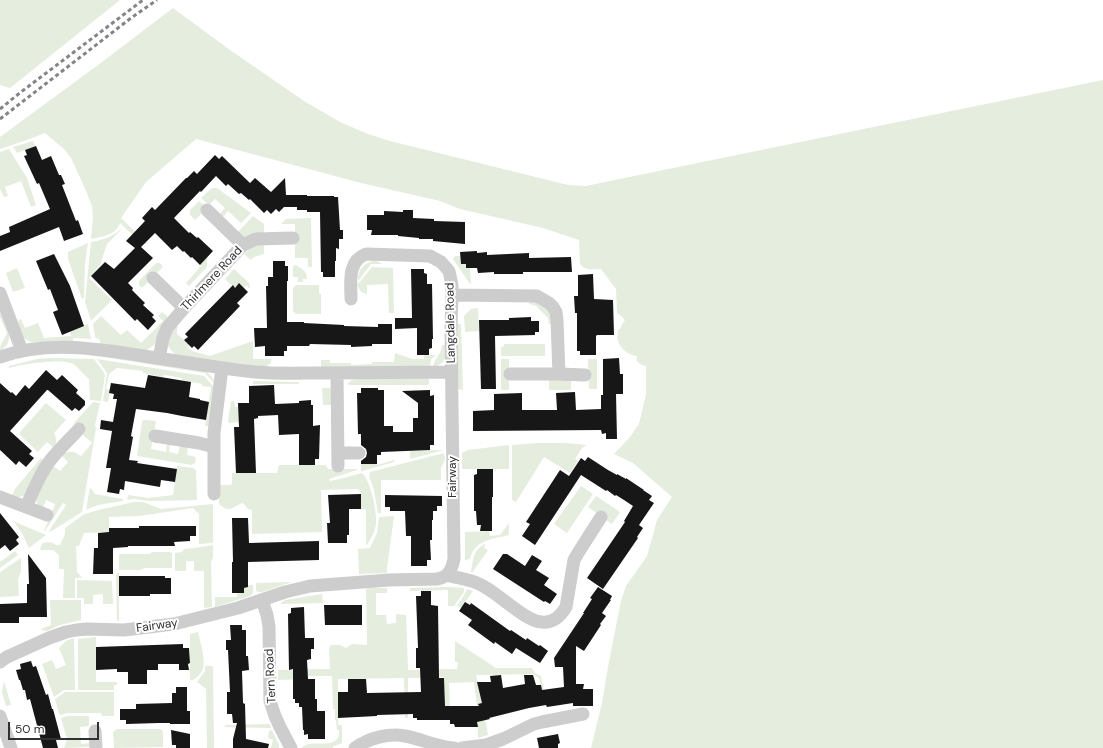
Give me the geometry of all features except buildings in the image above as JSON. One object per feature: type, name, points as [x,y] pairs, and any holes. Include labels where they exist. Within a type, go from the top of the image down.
[{"type":"street","points":[[206,210],[243,245]]},
{"type":"street","name":"Thirlmere Road","points":[[159,358],[166,328],[243,245],[256,239],[293,238]]},
{"type":"street","name":"Langdale Road","points":[[351,299],[351,278],[353,267],[360,257],[366,254],[430,256],[441,262],[449,271],[452,295],[452,372]]},
{"type":"street","points":[[153,278],[184,308]]},
{"type":"street","points":[[0,293],[22,351]]},
{"type":"street","points":[[452,295],[530,295],[537,296],[549,303],[556,312],[559,374]]},
{"type":"street","points":[[0,357],[22,351],[49,347],[75,347],[256,372],[452,372]]},
{"type":"street","points":[[214,494],[214,433],[222,368]]},
{"type":"street","name":"Fairway","points":[[0,662],[7,657],[49,638],[66,632],[87,628],[124,630],[174,624],[214,615],[284,592],[310,586],[389,580],[443,578],[452,569],[454,559],[452,372]]},
{"type":"street","points":[[337,373],[338,460],[359,453]]},
{"type":"street","points":[[510,374],[585,375]]},
{"type":"street","points":[[26,506],[41,474],[48,463],[79,429]]},
{"type":"street","points":[[156,436],[214,447]]},
{"type":"street","points":[[0,497],[47,515]]},
{"type":"street","points":[[447,575],[477,583],[536,621],[549,621],[557,618],[563,613],[566,607],[574,560],[601,517]]},
{"type":"street","name":"Tern Road","points":[[262,600],[269,627],[270,701],[282,732],[291,748]]},
{"type":"street","points":[[462,748],[504,744],[534,724],[583,714]]},
{"type":"street","points":[[0,719],[11,748]]},
{"type":"street","points":[[95,731],[96,748]]},
{"type":"street","points":[[355,748],[374,738],[405,736],[445,748]]},
{"type":"green space","points":[[0,0],[120,0],[10,88],[0,85]]},
{"type":"green space","points":[[173,8],[230,50],[304,101],[340,122],[368,134],[390,141],[568,185],[586,186],[1103,80],[1103,748],[591,748],[602,703],[621,601],[626,586],[647,556],[657,520],[672,497],[633,463],[614,454],[630,437],[639,424],[646,394],[646,366],[638,363],[637,356],[626,352],[618,341],[618,330],[621,328],[625,320],[617,313],[616,289],[601,269],[587,269],[580,264],[579,240],[543,228],[460,209],[440,201],[361,183],[196,139],[146,182],[121,218],[148,244],[141,243],[120,223],[112,233],[91,239],[93,218],[92,206],[71,158],[64,149],[45,133],[0,149],[0,137]]},
{"type":"green space","points":[[33,141],[35,146],[17,153],[13,147]]},
{"type":"green space","points":[[9,149],[27,178],[36,205],[31,207],[21,181],[5,187],[8,196],[4,197],[0,189],[0,152]]},
{"type":"green space","points":[[212,188],[217,188],[251,213],[241,223],[228,211],[222,218],[219,215],[225,208],[215,199],[209,205],[201,198]]},
{"type":"green space","points":[[199,201],[207,208],[195,220],[190,215],[190,210]]},
{"type":"green space","points":[[253,216],[264,224],[264,234],[245,238],[237,233]]},
{"type":"green space","points":[[311,218],[312,267],[308,267],[308,258],[295,258],[295,224],[281,224],[286,219]]},
{"type":"green space","points":[[121,229],[107,244],[100,265],[89,278],[112,300],[91,321],[85,302],[91,242],[107,238]]},
{"type":"green space","points":[[88,243],[85,263],[84,298],[82,299],[68,259],[68,252]]},
{"type":"green space","points":[[264,244],[264,254],[254,257],[251,260],[244,254],[253,247]]},
{"type":"green space","points":[[455,256],[460,256],[461,264],[466,264],[466,268],[470,268],[471,284],[453,259]]},
{"type":"green space","points":[[207,257],[207,267],[189,286],[186,283]]},
{"type":"green space","points":[[373,261],[377,261],[382,264],[371,264],[359,280],[362,267]]},
{"type":"green space","points":[[156,263],[160,263],[163,267],[142,288],[139,285],[139,281]]},
{"type":"green space","points":[[295,265],[302,269],[306,274],[307,279],[303,279],[303,282],[298,282],[298,277],[293,277],[293,266]]},
{"type":"green space","points":[[372,267],[393,268],[394,313],[389,313],[388,284],[367,285],[367,294],[365,294],[357,284]]},
{"type":"green space","points":[[17,268],[25,288],[13,292],[6,273]]},
{"type":"green space","points":[[234,269],[249,283],[250,289],[246,285],[244,288],[239,283],[235,288],[225,279]]},
{"type":"green space","points":[[296,285],[319,285],[319,294],[321,294],[321,314],[296,314],[293,311],[293,288]]},
{"type":"green space","points":[[533,300],[538,301],[549,311],[553,321],[550,324],[548,318],[536,306],[529,304]]},
{"type":"green space","points":[[0,307],[9,330],[9,336],[5,347],[0,351],[0,347],[7,333],[0,317]]},
{"type":"green space","points":[[478,308],[479,331],[465,332],[464,316],[471,309]]},
{"type":"green space","points":[[162,312],[169,318],[154,345],[147,350],[100,344],[100,340],[95,337],[93,324],[101,316],[121,335],[127,330],[141,343],[163,321],[158,316]]},
{"type":"green space","points":[[21,319],[25,328],[38,323],[44,338],[71,336],[70,331],[88,324],[91,339],[73,338],[73,341],[32,342],[23,337],[19,330],[18,323]]},
{"type":"green space","points":[[457,324],[461,324],[463,390],[458,389]]},
{"type":"green space","points":[[176,326],[178,327],[177,334],[189,344],[187,347],[192,351],[210,356],[253,341],[253,359],[271,359],[271,363],[265,367],[177,355],[169,348],[168,344],[168,337]]},
{"type":"green space","points":[[504,344],[545,344],[545,356],[501,356],[501,347],[504,346]]},
{"type":"green space","points":[[442,345],[446,345],[446,353],[443,362],[433,367],[441,351]]},
{"type":"green space","points":[[395,353],[412,359],[424,359],[424,355],[436,355],[431,359],[430,367],[321,368],[321,360],[330,360],[330,363],[351,363],[351,365],[372,364],[372,362],[394,362]]},
{"type":"green space","points":[[97,355],[206,371],[215,382],[213,382],[205,373]]},
{"type":"green space","points":[[37,359],[94,359],[105,375],[101,401],[90,400],[89,379],[77,367],[68,362],[32,363],[9,368],[9,366]]},
{"type":"green space","points":[[97,359],[204,376],[215,387],[209,426],[205,426],[211,387],[182,380],[182,378],[164,375],[163,377],[143,373],[143,371],[117,368],[109,374],[106,389],[110,390],[108,402],[103,401],[107,373]]},
{"type":"green space","points":[[501,359],[509,359],[509,390],[501,390]]},
{"type":"green space","points":[[588,359],[597,359],[597,389],[589,389]]},
{"type":"green space","points":[[429,378],[429,384],[427,385],[347,384],[352,380],[357,379]]},
{"type":"green space","points":[[549,380],[571,380],[571,390],[549,390]]},
{"type":"green space","points":[[253,381],[299,382],[299,384],[253,384]]},
{"type":"green space","points":[[322,388],[330,388],[332,393],[332,405],[323,405]]},
{"type":"green space","points":[[231,401],[234,401],[235,407],[239,407],[239,422],[229,423],[228,421]]},
{"type":"green space","points":[[93,402],[100,403],[95,425],[96,428],[82,512],[50,532],[49,531],[66,505],[63,503],[44,531],[55,504],[46,500],[43,508],[38,505],[36,496],[53,466],[60,471],[68,462],[61,455],[71,452],[81,456],[92,443],[81,433],[83,431],[74,423]]},
{"type":"green space","points":[[46,403],[66,420],[54,433],[56,437],[56,444],[54,448],[47,442],[38,452],[20,435],[20,432]]},
{"type":"green space","points":[[142,421],[156,421],[151,449],[166,452],[167,443],[170,444],[169,452],[178,454],[180,445],[188,446],[187,455],[196,457],[195,463],[192,465],[137,456]]},
{"type":"green space","points":[[538,443],[587,445],[582,448],[575,459],[578,461],[570,473],[544,457],[516,502],[512,500],[512,445]]},
{"type":"green space","points":[[509,445],[509,469],[462,469],[462,453],[468,450]]},
{"type":"green space","points":[[444,450],[410,459],[410,451]]},
{"type":"green space","points":[[444,453],[445,460],[441,468],[441,480],[381,480],[381,513],[378,513],[374,490],[369,476],[370,472]]},
{"type":"green space","points":[[41,458],[44,461],[26,494],[21,497],[12,496],[15,489]]},
{"type":"green space","points":[[394,460],[394,462],[362,471],[361,470],[361,464],[377,465]]},
{"type":"green space","points":[[279,465],[326,465],[328,469],[357,469],[329,479],[330,481],[362,473],[371,489],[376,519],[375,530],[367,545],[366,509],[361,509],[361,493],[358,489],[321,490],[322,532],[252,534],[252,510],[248,509],[243,503],[231,509],[226,509],[219,504],[219,485],[231,485],[232,473],[277,473]]},
{"type":"green space","points":[[177,466],[193,468],[196,470],[197,500],[127,500],[128,495],[148,498],[173,495]]},
{"type":"green space","points":[[581,486],[593,494],[567,533],[554,524]]},
{"type":"green space","points":[[90,487],[95,494],[123,499],[123,501],[98,505],[86,510]]},
{"type":"green space","points":[[596,496],[620,512],[612,524],[588,507]]},
{"type":"green space","points":[[134,502],[143,502],[161,509],[213,504],[213,543],[199,544],[199,514],[193,508],[139,516],[109,517],[109,532],[84,533],[79,546],[76,546],[77,572],[82,578],[75,578],[75,598],[63,598],[64,569],[59,569],[59,555],[53,550],[40,550],[43,543],[51,542],[56,545],[60,545],[65,534],[65,528],[83,515]]},
{"type":"green space","points":[[394,516],[387,573],[359,574],[358,549],[370,548],[377,533],[379,517]]},
{"type":"green space","points":[[15,522],[46,535],[29,548]]},
{"type":"green space","points":[[509,523],[509,535],[485,541],[476,548],[470,559],[465,560],[465,532],[489,531],[490,536],[500,535]]},
{"type":"green space","points":[[486,544],[484,548],[488,550],[472,573],[474,555],[478,549]]},
{"type":"green space","points":[[213,545],[213,558],[211,562],[212,607],[204,608],[204,571],[194,571],[194,561],[186,561],[186,571],[175,571],[175,553],[182,552],[184,549]]},
{"type":"green space","points":[[15,551],[18,555],[0,568],[0,562]]},
{"type":"green space","points":[[152,552],[172,553],[172,568],[119,570],[120,554],[149,554]]},
{"type":"green space","points":[[21,558],[21,571],[18,580],[19,596],[0,597],[0,572]]},
{"type":"green space","points":[[117,573],[119,573],[119,621],[117,621]]},
{"type":"green space","points":[[77,580],[112,581],[113,604],[103,604],[103,594],[93,595],[93,604],[84,604],[84,598],[77,598]]},
{"type":"green space","points":[[292,582],[262,592],[256,591],[256,583]]},
{"type":"green space","points":[[248,585],[253,585],[253,593],[250,596],[215,607],[215,597],[237,597],[237,593],[244,593],[244,588],[248,587]]},
{"type":"green space","points":[[387,588],[387,593],[376,593],[376,615],[386,615],[387,624],[396,623],[396,614],[406,615],[408,670],[457,669],[458,662],[455,662],[455,641],[496,668],[532,668],[535,673],[541,676],[544,690],[543,702],[539,678],[533,674],[476,675],[482,703],[478,704],[479,708],[483,707],[488,735],[478,738],[477,706],[474,682],[449,683],[450,715],[445,715],[444,677],[408,678],[408,718],[405,718],[404,678],[338,679],[338,725],[342,725],[342,743],[332,748],[301,748],[309,744],[334,742],[339,736],[339,730],[337,730],[335,720],[335,709],[333,709],[332,676],[306,676],[305,679],[278,680],[278,670],[330,669],[329,648],[331,645],[340,645],[346,648],[352,644],[367,645],[366,589]]},
{"type":"green space","points":[[410,588],[464,588],[464,592],[454,606],[448,606],[448,590],[410,591]]},
{"type":"green space","points":[[467,589],[473,591],[461,608],[457,606]]},
{"type":"green space","points":[[322,594],[323,603],[280,604],[285,600]]},
{"type":"green space","points":[[50,600],[81,600],[81,620],[60,625],[47,631],[42,630],[41,629],[51,625]]},
{"type":"green space","points":[[198,632],[204,663],[202,672],[193,680],[190,680],[190,634]]},
{"type":"green space","points":[[96,637],[96,682],[117,682],[117,685],[114,685],[114,690],[78,690],[78,639]]},
{"type":"green space","points":[[74,638],[75,690],[64,690],[54,697],[42,664],[52,660],[56,669],[66,665],[59,648],[66,641]]},
{"type":"green space","points":[[205,666],[213,666],[214,748],[207,748],[206,689],[197,682],[205,671]]},
{"type":"green space","points":[[4,681],[11,705],[6,706],[2,692]]},
{"type":"green space","points":[[65,692],[114,692],[114,716],[102,716],[101,713],[67,713],[61,715],[59,714],[55,699]]},
{"type":"green space","points":[[67,716],[89,716],[89,726],[80,727],[81,744],[90,743],[90,747],[64,748],[67,739],[61,718]]},
{"type":"green space","points":[[270,724],[271,728],[224,727],[226,725]]},
{"type":"green space","points":[[117,729],[161,729],[163,732],[163,747],[114,748],[113,732]]},
{"type":"green space","points":[[272,730],[279,748],[271,748],[273,740],[268,738],[269,731]]},
{"type":"railway","points":[[0,109],[143,0]]},
{"type":"railway","points":[[0,119],[131,18],[157,0]]}]
